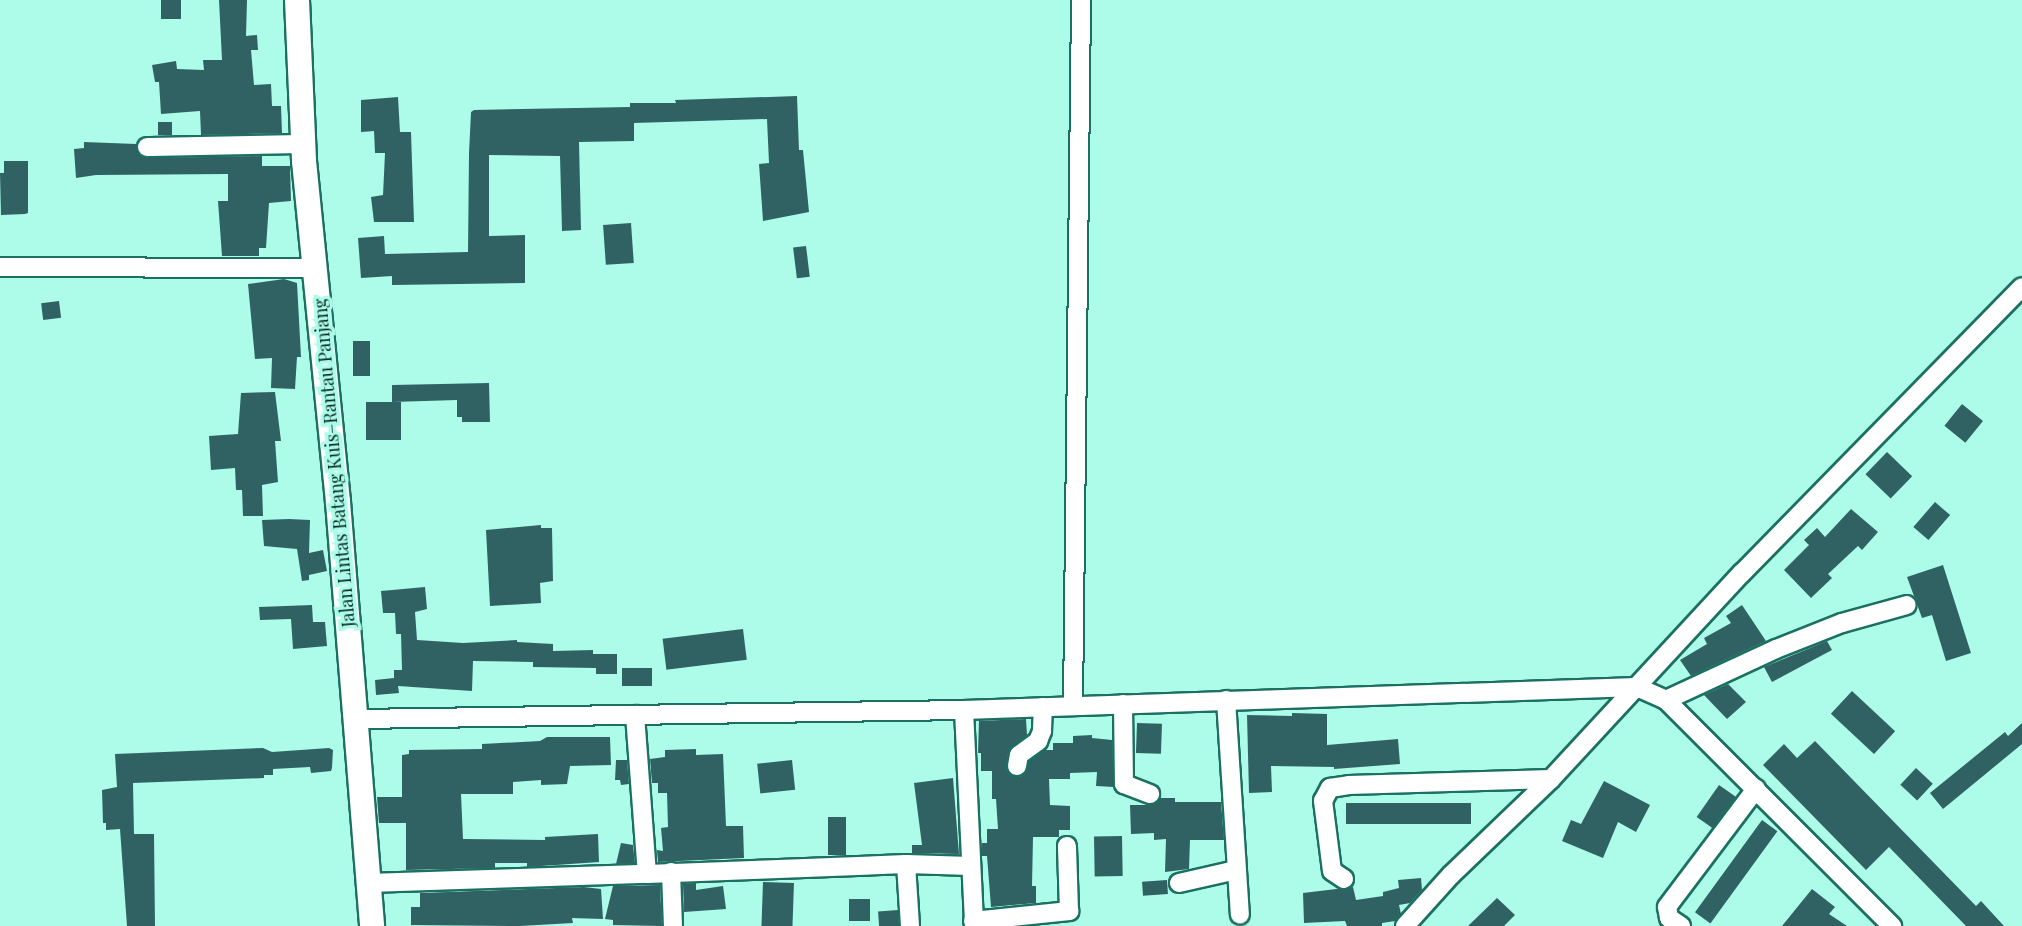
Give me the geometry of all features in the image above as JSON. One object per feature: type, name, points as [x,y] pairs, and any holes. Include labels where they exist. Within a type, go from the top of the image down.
[{"type":"main road","name":"Jalan Lintas Batang Kuis–Rantau Panjang","points":[[297,0],[303,144],[357,719],[372,926]]},
{"type":"street","points":[[1073,706],[1082,0]]},
{"type":"street","points":[[147,148],[303,144]]},
{"type":"street","points":[[0,267],[315,268]]},
{"type":"street","points":[[1405,926],[1451,875],[1551,779],[1742,573],[2022,286]]},
{"type":"street","points":[[1667,700],[1776,649],[1843,623],[1908,605]]},
{"type":"street","points":[[357,719],[964,710],[1637,687],[1667,700],[1892,926]]},
{"type":"street","points":[[1226,700],[1240,915]]},
{"type":"street","points":[[1123,704],[1124,784],[1150,794]]},
{"type":"street","points":[[1017,766],[1019,755],[1038,741],[1042,730],[1043,707]]},
{"type":"street","points":[[964,710],[973,923],[1069,911],[1067,846]]},
{"type":"street","points":[[635,715],[647,874]]},
{"type":"street","points":[[1344,878],[1332,871],[1323,801],[1330,788],[1349,785],[1551,779]]},
{"type":"street","points":[[1681,926],[1669,918],[1667,907],[1756,789]]},
{"type":"street","points":[[369,883],[906,864],[971,866]]},
{"type":"street","points":[[906,864],[910,926]]},
{"type":"street","points":[[1179,883],[1236,870]]},
{"type":"street","points":[[671,872],[673,926]]},
{"type":"building","points":[[161,0],[181,0],[181,19],[161,19]]},
{"type":"building","points":[[219,0],[247,0],[246,36],[257,35],[258,50],[251,50],[254,85],[271,84],[272,106],[281,106],[282,133],[201,135],[200,111],[161,114],[159,82],[155,82],[152,65],[176,61],[177,69],[204,70],[203,60],[222,60]]},
{"type":"building","points":[[797,96],[799,150],[803,150],[809,212],[763,221],[759,164],[769,163],[767,119],[634,123],[634,141],[579,142],[581,230],[562,231],[560,156],[489,155],[489,236],[525,235],[525,283],[392,285],[392,276],[361,278],[358,238],[384,236],[385,254],[468,252],[469,153],[471,112],[474,110],[630,107],[630,103],[676,103],[675,100]]},
{"type":"building","points":[[398,97],[400,132],[411,132],[414,222],[374,222],[371,197],[383,195],[385,153],[375,153],[374,131],[361,132],[361,100]]},
{"type":"building","points":[[158,122],[172,122],[172,135],[158,135]]},
{"type":"building","points":[[84,142],[136,144],[138,153],[147,158],[262,156],[262,166],[290,166],[291,201],[269,203],[266,248],[259,248],[259,256],[222,256],[218,201],[228,201],[228,174],[96,175],[76,178],[74,149],[84,148]]},
{"type":"building","points":[[4,161],[28,161],[28,213],[1,215],[0,173],[4,173]]},
{"type":"building","points":[[631,223],[634,263],[606,265],[603,225]]},
{"type":"building","points":[[806,246],[810,277],[797,278],[793,248]]},
{"type":"building","points":[[284,279],[297,283],[301,357],[297,357],[295,389],[271,388],[272,358],[255,359],[248,284]]},
{"type":"building","points":[[59,301],[61,318],[43,320],[41,303]]},
{"type":"building","points":[[353,341],[370,341],[370,376],[353,376]]},
{"type":"building","points":[[489,383],[490,422],[462,422],[462,417],[457,417],[457,400],[392,402],[392,385]]},
{"type":"building","points":[[275,392],[281,441],[275,441],[278,482],[262,485],[263,516],[243,516],[242,490],[236,490],[235,468],[211,470],[209,436],[238,434],[241,393]]},
{"type":"building","points":[[366,402],[401,402],[401,440],[366,440]]},
{"type":"building","points":[[1962,404],[1983,421],[1965,443],[1944,426]]},
{"type":"building","points":[[1887,452],[1912,476],[1891,499],[1865,474]]},
{"type":"building","points":[[1935,502],[1950,515],[1928,540],[1913,527]]},
{"type":"building","points":[[1851,509],[1878,532],[1862,550],[1858,546],[1828,574],[1832,578],[1811,598],[1784,570],[1809,545],[1804,540],[1817,528],[1825,537]]},
{"type":"building","points":[[262,520],[310,520],[309,553],[323,550],[327,571],[309,575],[309,580],[302,581],[297,549],[264,546]]},
{"type":"building","points":[[541,525],[541,528],[552,528],[553,581],[540,583],[541,603],[490,606],[486,530]]},
{"type":"building","points":[[1943,565],[1971,653],[1946,661],[1932,615],[1922,618],[1907,577]]},
{"type":"building","points":[[425,587],[427,609],[415,612],[417,640],[463,643],[517,640],[553,644],[553,651],[593,650],[593,654],[617,654],[617,674],[596,674],[596,668],[533,667],[533,662],[473,661],[472,691],[398,686],[399,693],[376,695],[375,680],[394,678],[394,670],[402,670],[401,634],[396,634],[395,613],[383,613],[381,591]]},
{"type":"building","points":[[312,605],[313,622],[325,622],[327,646],[293,649],[291,619],[260,620],[259,607]]},
{"type":"building","points":[[1742,605],[1766,641],[1691,676],[1680,660],[1707,644],[1704,638],[1731,623],[1726,616]]},
{"type":"building","points":[[743,629],[747,660],[666,670],[663,639]]},
{"type":"building","points":[[1827,641],[1832,650],[1772,682],[1764,667]]},
{"type":"building","points":[[622,668],[652,668],[652,686],[622,686]]},
{"type":"building","points":[[1728,684],[1746,702],[1727,719],[1704,695]]},
{"type":"building","points":[[1852,691],[1895,731],[1874,754],[1831,714]]},
{"type":"building","points":[[1292,713],[1327,714],[1327,745],[1398,739],[1400,764],[1334,769],[1271,766],[1272,792],[1249,793],[1247,715],[1292,716]]},
{"type":"building","points":[[1026,719],[1027,735],[1008,753],[1006,769],[1010,775],[1020,777],[1025,774],[1029,761],[1045,750],[1053,750],[1053,743],[1073,743],[1073,736],[1092,735],[1092,738],[1112,740],[1114,787],[1096,786],[1097,772],[1070,773],[1070,779],[1049,779],[1050,805],[1070,806],[1070,830],[1059,830],[1059,837],[1033,837],[1032,886],[1036,886],[1036,903],[991,907],[987,856],[982,856],[982,843],[987,843],[987,829],[998,829],[996,799],[992,799],[992,771],[981,771],[981,753],[978,753],[979,721]]},
{"type":"building","points":[[1137,723],[1162,724],[1161,754],[1136,753]]},
{"type":"building","points":[[2022,723],[2022,744],[1943,809],[1930,793],[2005,732],[2008,736]]},
{"type":"building","points":[[547,737],[610,737],[611,765],[570,766],[567,784],[541,785],[541,780],[513,782],[513,794],[461,794],[463,839],[545,840],[545,837],[598,834],[599,862],[527,867],[527,863],[495,863],[495,868],[406,870],[406,823],[379,823],[377,797],[402,797],[402,755],[409,754],[409,750],[482,749],[482,744],[540,741]]},
{"type":"building","points":[[1815,741],[1976,906],[1981,901],[2004,926],[1966,926],[1889,847],[1866,870],[1763,765],[1784,744],[1797,758]]},
{"type":"building","points":[[263,748],[272,752],[329,748],[333,750],[332,768],[331,771],[311,773],[310,767],[273,769],[273,775],[264,775],[264,778],[133,783],[134,834],[154,834],[155,926],[127,926],[120,829],[106,830],[106,823],[103,823],[102,790],[117,787],[115,754]]},
{"type":"building","points":[[696,749],[696,755],[723,754],[726,826],[743,826],[744,858],[658,862],[657,850],[663,851],[661,828],[668,827],[667,793],[658,793],[658,783],[652,783],[650,759],[665,757],[665,750]]},
{"type":"building","points":[[616,760],[627,760],[629,784],[621,785],[620,780],[615,780]]},
{"type":"building","points":[[792,760],[795,790],[760,793],[757,764]]},
{"type":"building","points":[[1916,768],[1933,784],[1917,801],[1900,785]]},
{"type":"building","points":[[953,778],[959,854],[912,853],[912,845],[922,845],[914,783]]},
{"type":"building","points":[[1604,781],[1650,805],[1636,832],[1618,822],[1603,858],[1562,841],[1571,820],[1581,824]]},
{"type":"building","points":[[1719,785],[1736,797],[1714,829],[1697,817]]},
{"type":"building","points":[[1160,798],[1175,798],[1175,802],[1221,802],[1224,840],[1190,840],[1189,869],[1165,872],[1166,839],[1154,840],[1154,833],[1131,834],[1130,805],[1152,805]]},
{"type":"building","points":[[1346,803],[1471,803],[1471,824],[1346,824]]},
{"type":"building","points":[[828,817],[846,817],[846,855],[828,855]]},
{"type":"building","points":[[1762,820],[1777,831],[1710,923],[1695,912]]},
{"type":"building","points":[[1094,836],[1122,836],[1123,876],[1095,876]]},
{"type":"building","points":[[621,843],[633,845],[635,863],[616,864]]},
{"type":"building","points":[[1421,878],[1422,890],[1410,903],[1399,905],[1401,914],[1395,921],[1382,923],[1382,926],[1347,926],[1345,921],[1304,923],[1303,893],[1353,887],[1356,900],[1383,896],[1383,892],[1399,888],[1398,880]]},
{"type":"building","points":[[1167,880],[1168,894],[1143,896],[1142,882]]},
{"type":"building","points":[[763,882],[794,883],[792,926],[761,926]]},
{"type":"building","points":[[696,883],[696,890],[723,886],[726,909],[684,912],[683,884]]},
{"type":"building","points":[[660,885],[662,926],[613,925],[613,920],[605,919],[613,886]]},
{"type":"building","points":[[584,887],[601,889],[603,919],[572,918],[573,923],[520,926],[411,925],[411,907],[420,907],[420,893]]},
{"type":"building","points":[[1812,889],[1835,907],[1829,914],[1847,926],[1782,926]]},
{"type":"building","points":[[1497,898],[1515,915],[1504,926],[1468,926]]},
{"type":"building","points":[[849,899],[870,899],[870,921],[849,921]]},
{"type":"building","points":[[898,910],[899,926],[879,926],[878,911]]}]
